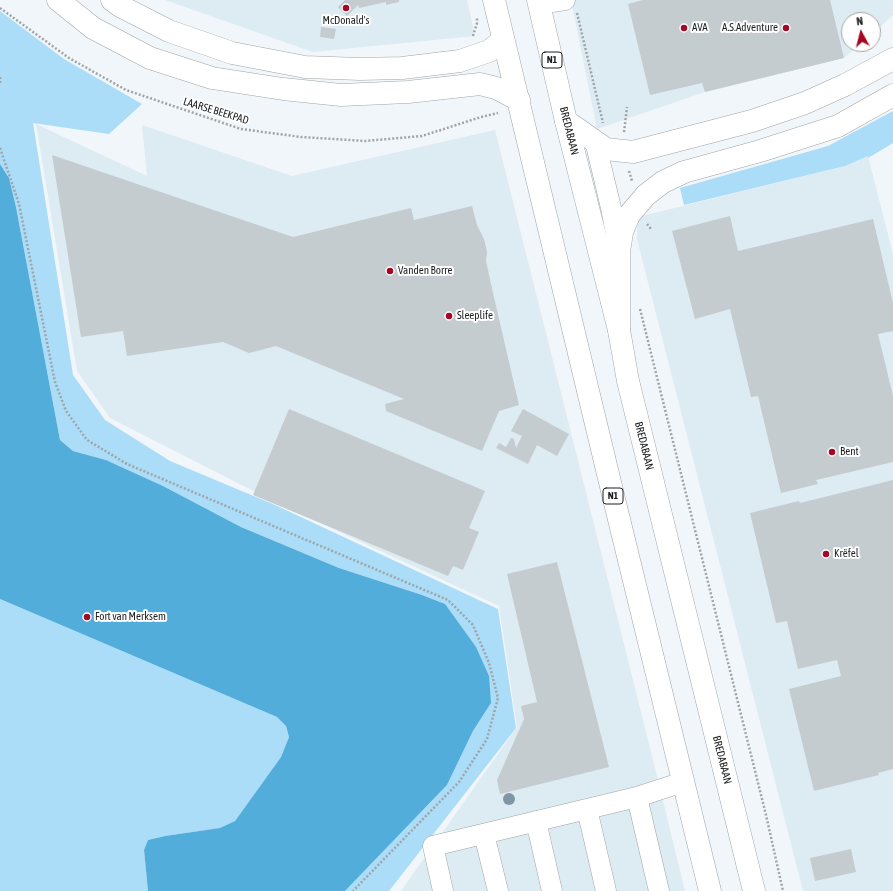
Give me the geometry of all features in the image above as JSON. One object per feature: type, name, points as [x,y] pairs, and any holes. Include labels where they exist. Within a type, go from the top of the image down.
[{"type":"main road","points":[[58,0],[93,28],[150,58],[212,78],[283,89],[341,95],[408,92],[480,84],[496,88],[519,100]]},
{"type":"main road","points":[[112,0],[120,6],[170,31],[232,53],[305,67],[360,69],[402,68],[460,61],[489,51],[503,40]]},
{"type":"main road","name":"N1","points":[[494,0],[710,891]]},
{"type":"main road","name":"BREDABAAN","points":[[538,2],[566,121],[619,330],[628,381],[754,891]]},
{"type":"main road","points":[[566,121],[606,148],[619,144],[633,152],[752,121],[805,103],[845,85],[893,59]]},
{"type":"main road","points":[[619,330],[619,252],[622,232],[629,215],[646,195],[663,182],[684,172],[760,151],[838,126],[893,95]]},
{"type":"lane","points":[[538,2],[570,4]]},
{"type":"lane","points":[[595,141],[611,208],[619,252]]},
{"type":"lane","points":[[443,891],[433,846],[637,797],[684,782]]},
{"type":"lane","points":[[637,797],[659,891]]},
{"type":"lane","points":[[586,809],[606,891]]},
{"type":"lane","points":[[536,821],[552,891]]},
{"type":"lane","points":[[484,834],[498,891]]},
{"type":"path","points":[[570,4],[601,118],[619,144]]},
{"type":"path","name":"LAARSE BEEKPAD","points":[[0,8],[69,58],[126,90],[241,128],[301,137],[365,141],[422,136],[498,113]]},
{"type":"path","points":[[0,77],[0,85]]},
{"type":"path","points":[[619,144],[627,107]]},
{"type":"path","points":[[0,148],[19,204],[55,382],[66,411],[87,440],[127,464],[448,600],[473,625],[489,663],[498,698],[487,739],[459,782],[354,891]]},
{"type":"path","points":[[629,170],[633,185]]},
{"type":"path","points":[[639,304],[744,723],[783,891]]},
{"type":"shaded area","points":[[165,0],[467,0],[475,36],[313,52]]},
{"type":"shaded area","points":[[571,0],[893,0],[893,15],[881,26],[881,12],[841,12],[841,52],[851,52],[844,58],[705,92],[597,129]]},
{"type":"shaded area","points":[[0,11],[64,59],[142,104],[109,134],[33,123],[73,375],[105,420],[170,461],[275,505],[498,609],[516,728],[389,891],[345,891],[447,785],[473,731],[491,703],[419,594],[339,568],[241,527],[163,486],[106,460],[73,451],[60,440],[16,207],[9,178],[0,164]]},
{"type":"shaded area","points":[[893,111],[893,143],[868,158],[868,156],[845,166],[684,205],[680,188],[828,146]]},
{"type":"shaded area","points":[[36,124],[147,176],[142,125],[292,176],[495,130],[685,891],[401,891],[517,727],[499,606],[277,503],[110,418],[77,371]]},
{"type":"shaded area","points":[[868,156],[893,254],[893,891],[803,891],[637,239],[638,217],[845,166]]},
{"type":"shaded area","points":[[0,164],[9,178],[16,207],[60,440],[73,451],[106,460],[163,486],[241,527],[339,568],[445,604],[476,647],[489,676],[491,703],[473,731],[447,785],[345,891],[148,891],[144,850],[148,840],[220,828],[235,821],[281,757],[289,737],[286,726],[277,717],[0,599]]},
{"type":"shaded area","points":[[0,599],[277,717],[286,726],[289,737],[281,757],[235,821],[221,828],[148,840],[144,850],[148,891],[0,891]]},
{"type":"building","name":"McDonald's","points":[[345,0],[399,0],[399,2],[386,5],[386,2],[359,8],[358,5],[347,16],[338,7]]},
{"type":"building","name":"A.S.Adventure","points":[[643,0],[830,0],[841,46],[841,52],[843,52],[844,58],[705,92],[702,83],[650,95],[628,4]]},
{"type":"building","points":[[321,27],[336,29],[334,39],[320,37]]},
{"type":"building","points":[[52,155],[293,237],[411,208],[414,220],[472,206],[477,225],[484,239],[487,252],[486,261],[519,405],[499,411],[482,451],[386,411],[385,404],[404,399],[276,346],[249,353],[223,342],[127,356],[123,331],[81,337]]},
{"type":"building","points":[[730,216],[738,251],[873,219],[893,303],[893,331],[878,334],[893,396],[893,462],[816,480],[818,484],[781,493],[758,396],[751,397],[730,309],[695,319],[672,231]]},
{"type":"building","points":[[289,409],[485,491],[469,528],[479,532],[463,570],[453,566],[448,576],[253,495]]},
{"type":"building","points":[[523,409],[569,434],[557,456],[537,445],[528,464],[496,448],[499,443],[506,447],[511,438],[514,439],[516,448],[522,436],[511,431]]},
{"type":"building","points":[[893,480],[893,769],[878,773],[879,775],[814,791],[789,689],[841,676],[837,660],[798,669],[787,621],[776,623],[750,513],[799,501],[800,503]]},
{"type":"building","points":[[557,562],[609,767],[500,794],[497,780],[524,719],[521,706],[537,702],[507,574]]},
{"type":"building","points":[[851,849],[856,872],[815,881],[810,858]]},
{"type":"place","name":"McDonald's","points":[[346,8]]},
{"type":"place","name":"AVA","points":[[684,28]]},
{"type":"place","name":"A.S.Adventure","points":[[786,28]]},
{"type":"place","name":"Vanden Borre","points":[[390,271]]},
{"type":"place","name":"Sleeplife","points":[[449,316]]},
{"type":"place","name":"Bent","points":[[832,452]]},
{"type":"place","name":"Krëfel","points":[[826,554]]},
{"type":"place","name":"Fort van Merksem","points":[[87,617]]}]
